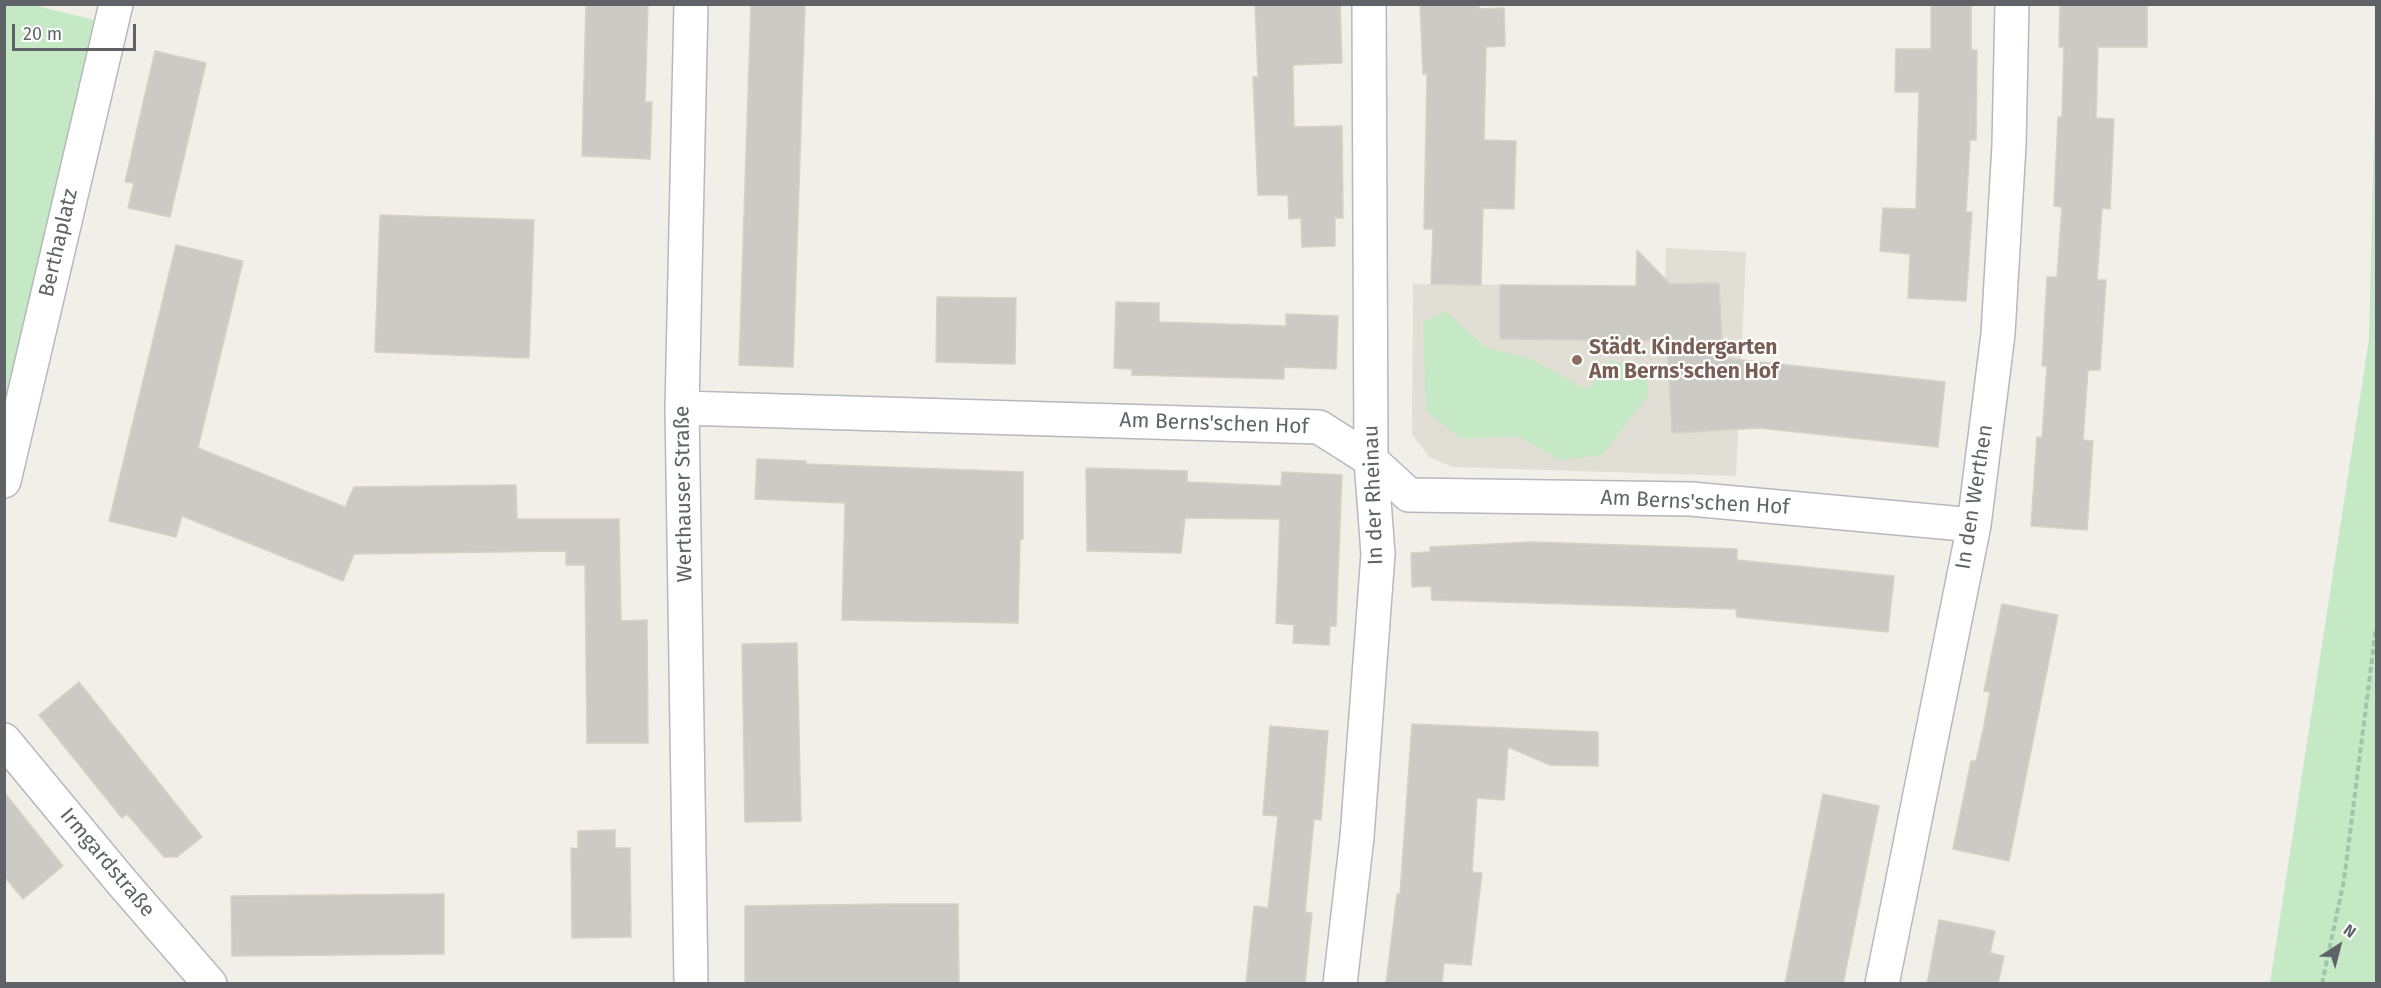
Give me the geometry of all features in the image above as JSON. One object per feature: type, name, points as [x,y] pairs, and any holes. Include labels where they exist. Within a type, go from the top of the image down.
[{"type":"street","name":"Berthaplatz","points":[[4,481],[116,4]]},
{"type":"street","name":"Werthauser Straße","points":[[691,4],[682,408],[691,984]]},
{"type":"street","name":"In der Rheinau","points":[[1340,984],[1357,837],[1378,554],[1371,460],[1369,4]]},
{"type":"street","name":"In den Werthen","points":[[1882,984],[1974,525],[1998,334],[2009,146],[2012,4]]},
{"type":"street","name":"Am Berns'schen Hof","points":[[682,408],[1319,427],[1371,460],[1409,495],[1691,499],[1974,525]]},
{"type":"street","name":"Irmgardstraße","points":[[4,740],[210,984]]},
{"type":"path","points":[[2322,984],[2344,880],[2376,628]]},
{"type":"shaded area","name":"Städt. Kindergarten Am Berns'schen Hof","points":[[1666,248],[1746,252],[1736,476],[1452,467],[1429,457],[1412,434],[1413,284],[1636,286],[1637,269],[1646,259],[1655,268],[1656,283],[1665,283]]},
{"type":"green space","points":[[5,5],[33,5],[94,20],[5,414]]},
{"type":"green space","points":[[2376,53],[2376,983],[2270,983],[2369,339]]},
{"type":"green space","points":[[1445,311],[1485,347],[1528,358],[1587,390],[1610,360],[1646,372],[1649,394],[1602,455],[1560,460],[1518,436],[1461,439],[1426,411],[1423,322]]},
{"type":"building","points":[[586,4],[648,4],[645,102],[652,102],[650,159],[582,156]]},
{"type":"building","points":[[751,4],[805,4],[793,367],[739,365]]},
{"type":"building","points":[[1255,4],[1340,4],[1342,63],[1293,65],[1294,127],[1342,126],[1343,218],[1335,218],[1335,246],[1302,247],[1301,218],[1289,219],[1288,195],[1258,195],[1253,77],[1258,77]]},
{"type":"building","points":[[1420,4],[1479,4],[1479,9],[1504,8],[1505,46],[1486,47],[1484,140],[1516,141],[1514,209],[1483,208],[1481,285],[1431,284],[1433,229],[1424,229],[1427,74],[1423,74]]},
{"type":"building","points":[[1931,4],[1971,4],[1971,50],[1977,50],[1976,140],[1970,140],[1966,212],[1972,212],[1966,301],[1908,298],[1910,254],[1880,251],[1883,208],[1916,209],[1919,92],[1895,92],[1896,49],[1931,49]]},
{"type":"building","points":[[2060,4],[2147,4],[2147,47],[2098,47],[2096,118],[2114,119],[2110,209],[2102,208],[2097,280],[2106,280],[2100,370],[2088,370],[2083,440],[2093,441],[2087,530],[2031,526],[2037,437],[2042,438],[2047,366],[2042,366],[2047,277],[2057,277],[2062,207],[2054,206],[2058,117],[2062,117],[2064,47],[2059,47]]},
{"type":"building","points":[[155,51],[206,63],[170,217],[128,208],[134,183],[125,182]]},
{"type":"building","points":[[380,215],[534,220],[529,358],[375,352]]},
{"type":"building","points":[[176,245],[243,261],[198,448],[345,507],[354,487],[516,485],[517,519],[619,519],[621,621],[647,620],[648,743],[587,743],[585,565],[566,565],[566,551],[354,554],[343,581],[182,516],[176,537],[109,521]]},
{"type":"building","points":[[1637,250],[1670,284],[1719,283],[1723,358],[1945,382],[1938,447],[1759,428],[1672,433],[1667,341],[1500,339],[1500,285],[1636,286]]},
{"type":"building","points":[[937,297],[1016,298],[1015,364],[936,362]]},
{"type":"building","points":[[1116,302],[1159,303],[1159,322],[1286,326],[1286,314],[1338,316],[1336,369],[1284,367],[1284,379],[1132,375],[1132,369],[1114,368]]},
{"type":"building","points":[[757,459],[806,461],[806,464],[1023,472],[1023,539],[1020,539],[1018,623],[842,620],[845,503],[755,499]]},
{"type":"building","points":[[1086,468],[1187,471],[1187,482],[1281,486],[1282,472],[1342,475],[1336,626],[1330,626],[1329,645],[1293,643],[1294,625],[1276,623],[1280,519],[1185,518],[1181,553],[1087,551]]},
{"type":"building","points":[[1533,542],[1737,549],[1737,560],[1894,576],[1888,632],[1737,617],[1736,609],[1432,600],[1431,586],[1412,587],[1411,553],[1430,552],[1430,547]]},
{"type":"building","points":[[2002,604],[2058,615],[2009,861],[1953,849],[1971,761],[1976,761],[1984,726],[1990,692],[1984,691]]},
{"type":"building","points":[[797,643],[801,821],[745,822],[742,644]]},
{"type":"building","points":[[79,682],[202,837],[177,857],[164,857],[127,814],[122,818],[39,715]]},
{"type":"building","points":[[1412,724],[1598,732],[1598,766],[1550,765],[1508,747],[1504,800],[1477,798],[1472,872],[1482,873],[1471,965],[1444,963],[1442,984],[1386,984],[1397,894],[1400,894]]},
{"type":"building","points":[[1270,726],[1328,731],[1321,820],[1314,819],[1305,912],[1312,913],[1305,984],[1246,984],[1254,906],[1268,908],[1278,816],[1263,815]]},
{"type":"building","points":[[4,792],[63,866],[23,899],[4,876]]},
{"type":"building","points":[[1823,794],[1879,806],[1843,984],[1785,984]]},
{"type":"building","points":[[615,830],[615,848],[630,848],[631,937],[572,938],[571,848],[578,849],[578,831]]},
{"type":"building","points":[[444,894],[444,954],[232,956],[231,896]]},
{"type":"building","points":[[958,904],[959,984],[745,984],[745,906]]},
{"type":"building","points":[[1939,920],[1995,931],[1990,953],[2004,956],[1998,984],[1927,984]]},
{"type":"place","name":"Städt. Kindergarten Am Berns'schen Hof","points":[[1577,360]]}]
